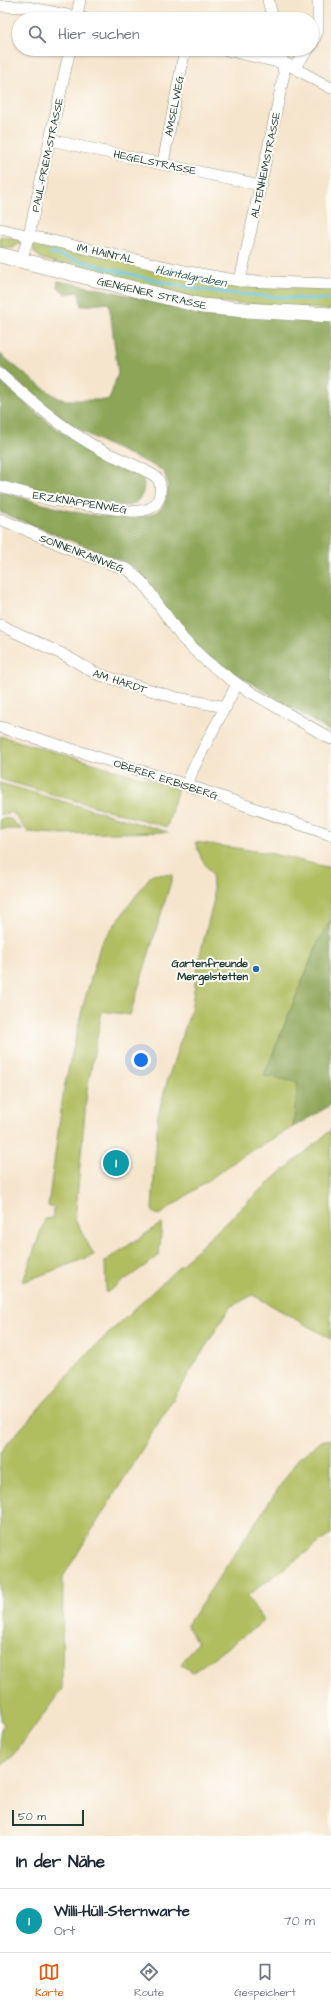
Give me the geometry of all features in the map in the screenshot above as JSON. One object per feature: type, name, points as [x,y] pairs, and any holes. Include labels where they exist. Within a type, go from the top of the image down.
[{"type":"main road","name":"GIENGENER STRASSE","points":[[0,255],[202,306],[331,315]]},
{"type":"street","points":[[79,12],[80,0]]},
{"type":"street","points":[[268,0],[271,12]]},
{"type":"street","points":[[318,0],[318,12]]},
{"type":"street","points":[[0,6],[27,7],[51,12]]},
{"type":"street","name":"PAUL-PRIEM-STRASSE","points":[[21,261],[29,235],[68,56]]},
{"type":"street","name":"AMSELWEG","points":[[162,163],[184,56]]},
{"type":"street","points":[[251,56],[289,65],[331,88]]},
{"type":"street","name":"ALTENHEIMSTRASSE","points":[[240,281],[284,74],[289,65],[284,56]]},
{"type":"street","points":[[289,65],[300,56]]},
{"type":"street","name":"HEGELSTRASSE","points":[[50,140],[260,185]]},
{"type":"street","name":"IM HAINTAL","points":[[0,228],[189,272],[240,281],[331,284]]},
{"type":"street","name":"ERZKNAPPENWEG","points":[[0,373],[47,415],[72,433],[116,458],[155,476],[160,484],[160,493],[158,502],[150,508],[139,511],[130,511],[51,500],[0,486]]},
{"type":"street","name":"SONNENRAINWEG","points":[[0,519],[75,551],[129,570],[144,584],[177,632],[189,646],[237,684],[331,739]]},
{"type":"street","name":"AM HARDT","points":[[0,625],[64,655],[97,674],[163,694],[226,707]]},
{"type":"street","points":[[187,785],[193,769],[237,684]]},
{"type":"street","name":"OBERER ERBISBERG","points":[[0,728],[187,785],[331,835]]},
{"type":"green space","points":[[0,236],[11,238],[16,236],[20,239],[20,243],[13,248],[0,248]]},
{"type":"green space","points":[[37,241],[231,286],[331,289],[331,310],[205,301],[42,259],[35,253],[32,245]]},
{"type":"green space","points":[[58,281],[180,307],[331,318],[331,732],[207,656],[184,635],[137,570],[127,563],[0,512],[0,491],[62,509],[116,518],[140,517],[157,511],[166,499],[167,484],[166,477],[162,470],[101,442],[80,430],[44,404],[0,366],[0,354],[40,386],[64,400],[109,400],[118,373],[109,303],[81,306],[79,292],[65,294],[57,286]]},
{"type":"green space","points":[[0,381],[41,416],[73,440],[95,453],[139,474],[144,483],[144,488],[143,493],[137,501],[129,506],[80,500],[47,495],[0,481]]},
{"type":"green space","points":[[0,736],[178,788],[167,827],[0,779]]},
{"type":"green space","points":[[0,783],[168,832],[58,834],[28,832],[12,812],[0,815]]},
{"type":"green space","points":[[9,818],[22,829],[0,829],[0,819]]},
{"type":"green space","points":[[195,842],[269,853],[331,868],[331,920],[319,940],[264,1075],[298,1082],[293,1127],[241,1157],[159,1215],[154,1213],[152,1210],[158,1114],[169,1075],[191,1010],[199,959],[214,899],[212,874],[202,860]]},
{"type":"green space","points":[[152,874],[173,875],[130,1015],[102,1011],[87,1090],[75,1220],[94,1255],[23,1282],[45,1219],[52,1218],[54,1208],[48,1206],[64,1088],[83,1006],[101,943]]},
{"type":"green space","points":[[331,920],[331,1105],[293,1127],[298,1082],[264,1076],[319,940]]},
{"type":"green space","points":[[331,1130],[331,1340],[253,1295],[230,1307],[63,1577],[62,1689],[14,1755],[0,1766],[0,1735],[3,1723],[0,1721],[0,1452],[88,1353],[257,1193]]},
{"type":"green space","points":[[162,1223],[159,1256],[106,1293],[105,1261]]},
{"type":"green space","points":[[331,1439],[331,1534],[247,1596],[264,1621],[192,1673],[181,1664],[197,1643],[187,1625],[298,1459],[321,1441]]},
{"type":"waterway","name":"Haintalgraben","points":[[50,253],[185,287],[283,298],[331,300]]},
{"type":"place","name":"Gartenfreunde Mergelstetten","points":[[256,969]]},
{"type":"place","name":"Willi-Hüll-Sternwarte","points":[[116,1163]]}]
